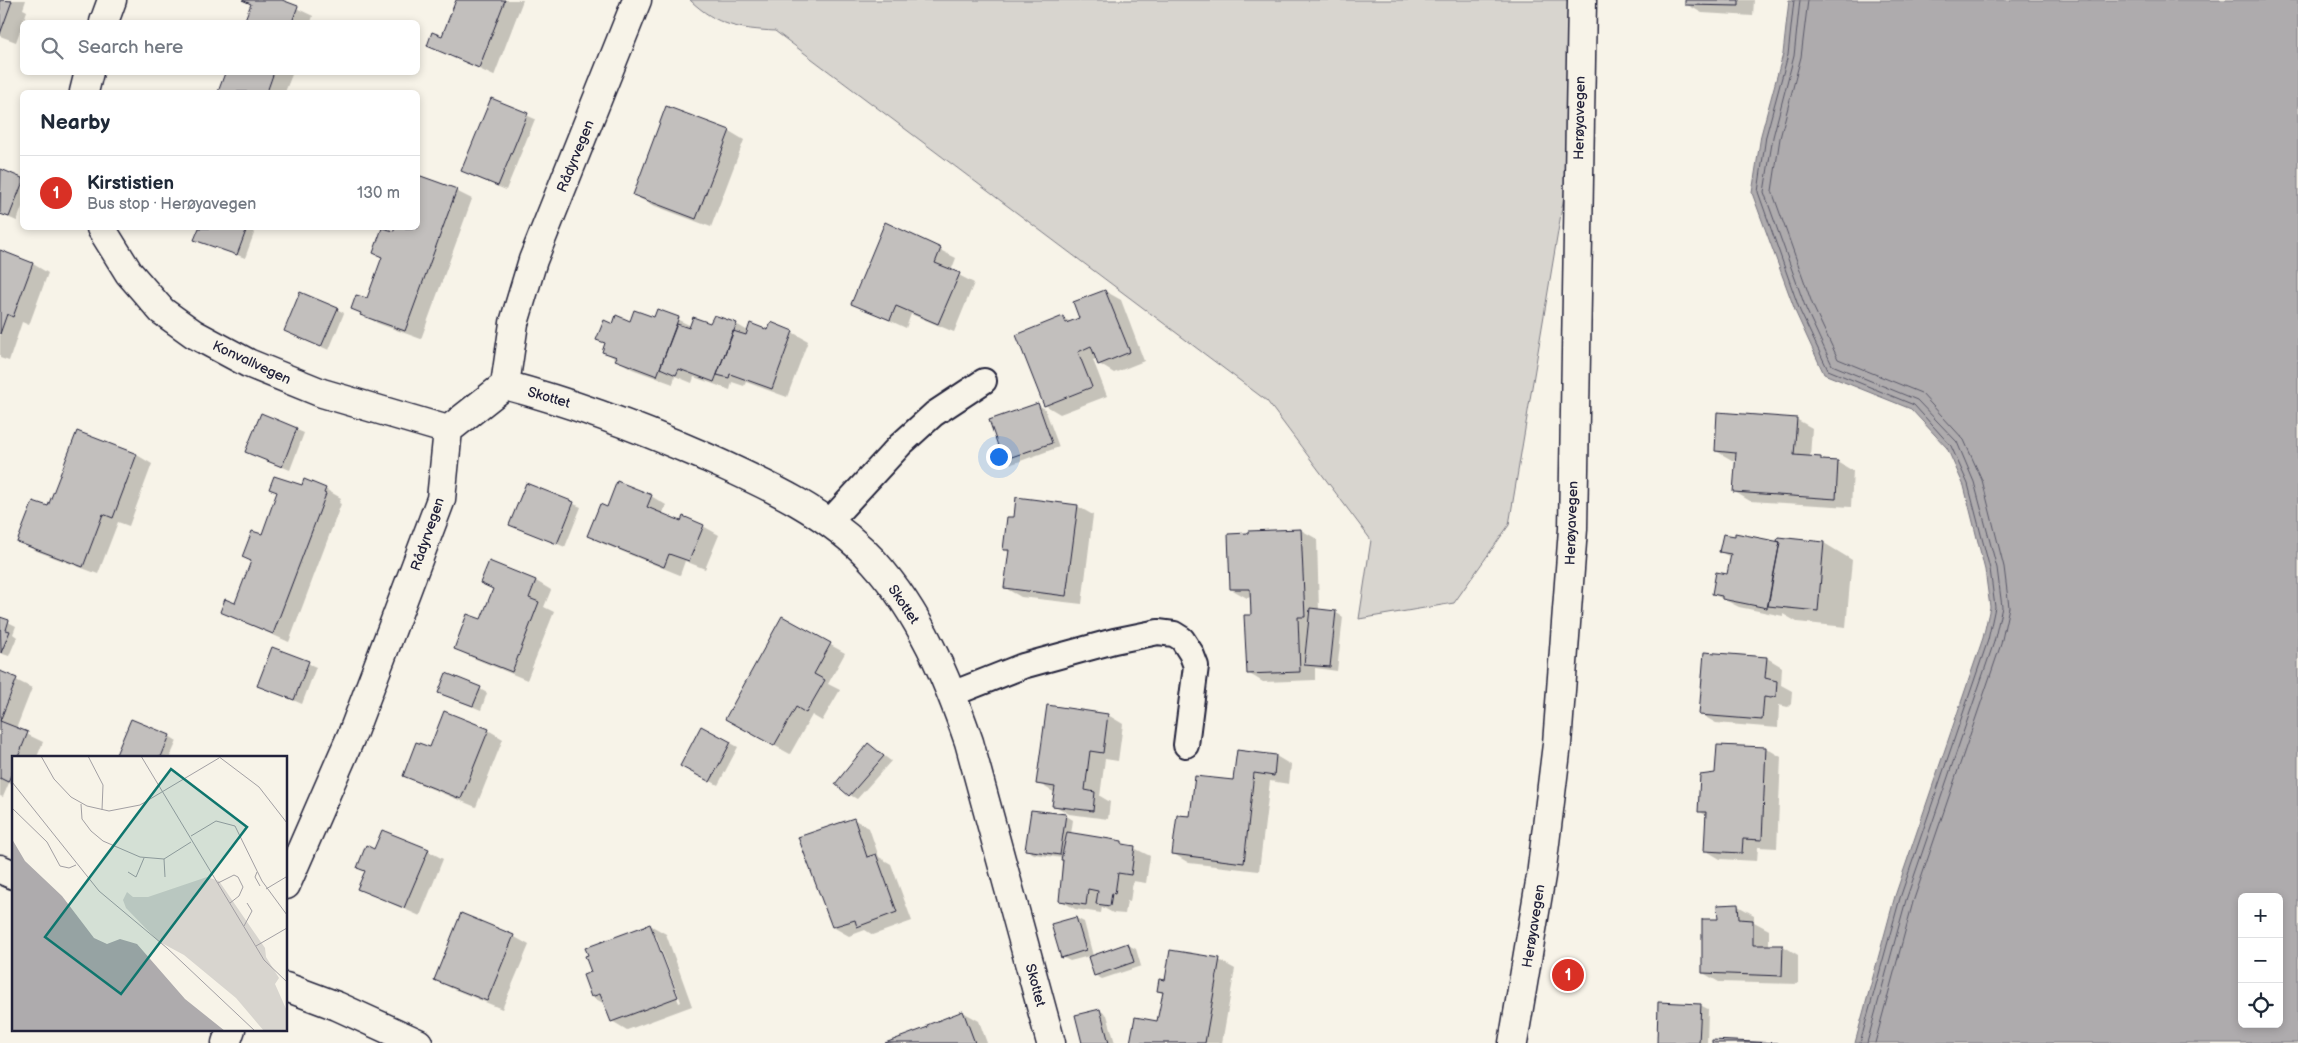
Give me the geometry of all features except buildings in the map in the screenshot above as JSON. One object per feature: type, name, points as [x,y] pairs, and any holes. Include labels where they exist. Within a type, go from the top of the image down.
[{"type":"main road","points":[[105,20],[112,0]]},
{"type":"main road","name":"Rådyrvegen","points":[[506,384],[514,323],[533,260],[637,0]]},
{"type":"main road","name":"Herøyavegen","points":[[1513,1043],[1540,876],[1557,744],[1572,529],[1582,0]]},
{"type":"main road","points":[[84,90],[88,75]]},
{"type":"main road","name":"Konvallvegen","points":[[102,230],[129,273],[162,311],[194,334],[248,363],[322,393],[448,430]]},
{"type":"main road","points":[[448,430],[506,384]]},
{"type":"main road","name":"Skottet","points":[[506,384],[560,399],[608,416],[762,482],[829,522],[874,562],[904,603],[940,663],[952,694],[969,742],[1051,1043]]},
{"type":"main road","name":"Rådyrvegen","points":[[288,880],[353,732],[441,500],[448,430]]},
{"type":"main road","points":[[0,869],[12,874]]},
{"type":"main road","points":[[288,987],[337,1006],[418,1043]]},
{"type":"main road","points":[[226,1043],[231,1030]]},
{"type":"lane","points":[[829,522],[900,445],[934,414],[984,381]]},
{"type":"lane","points":[[952,694],[1023,666],[1114,641],[1158,632],[1174,634],[1182,639],[1191,653],[1196,666],[1186,745]]},
{"type":"shaded area","points":[[690,0],[1587,0],[1592,28],[1509,525],[1454,603],[1359,619],[1371,540],[1267,401],[775,31],[750,29],[719,21]]},
{"type":"water","points":[[1789,0],[2298,0],[2298,1043],[1855,1043],[1895,896],[1983,638],[1990,607],[1985,570],[1964,486],[1947,448],[1911,409],[1824,374],[1796,313],[1752,193],[1761,135],[1783,54]]},
{"type":"place","name":"Kirstistien","points":[[1568,975]]}]
